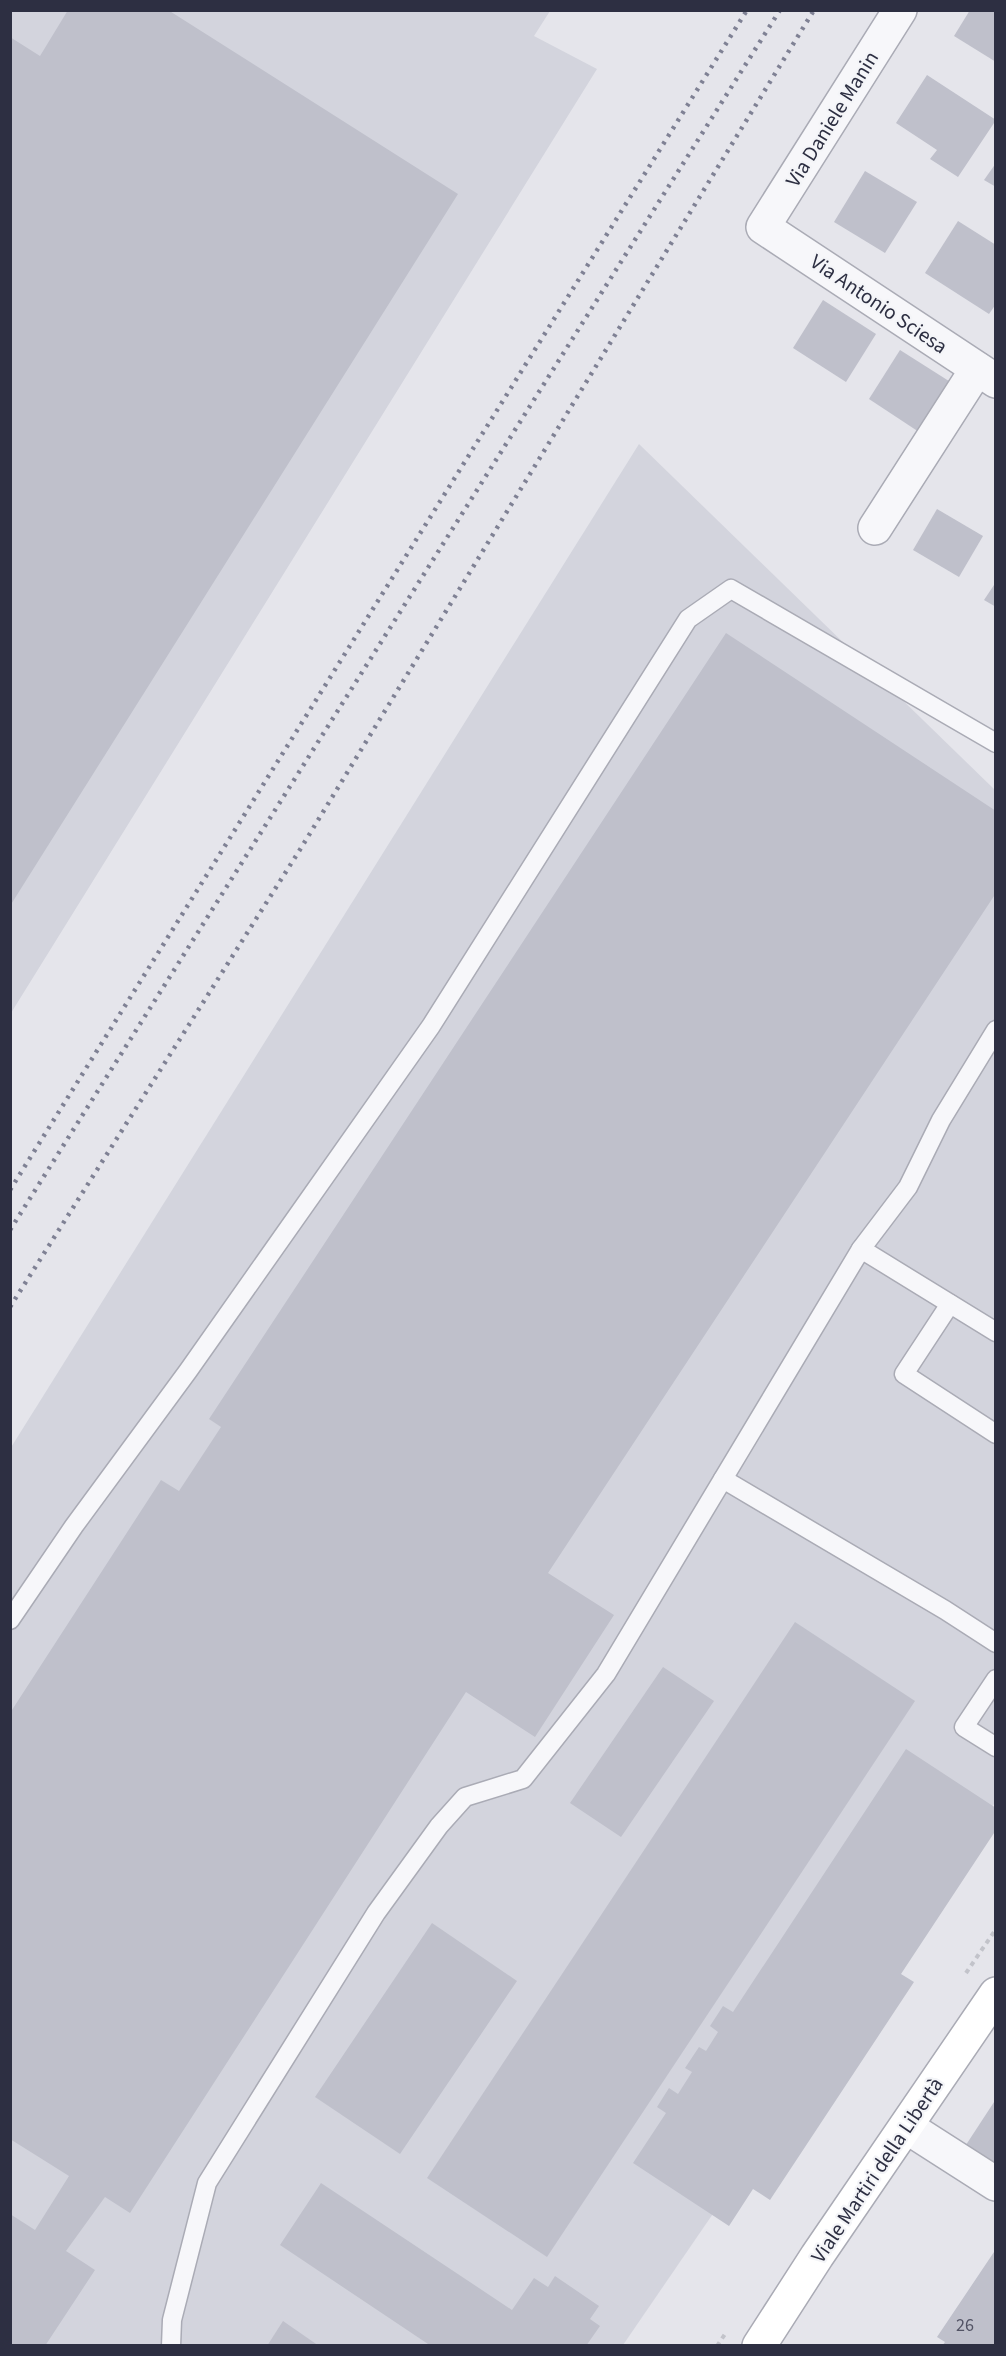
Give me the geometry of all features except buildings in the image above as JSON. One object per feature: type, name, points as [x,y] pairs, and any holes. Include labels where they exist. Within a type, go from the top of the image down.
[{"type":"street","name":"Via Daniele Manin","points":[[763,227],[900,10]]},
{"type":"street","name":"Via Antonio Sciesa","points":[[763,227],[986,375]]},
{"type":"street","points":[[874,528],[986,375]]},
{"type":"street","name":"Viale Martiri della Libertà","points":[[759,2346],[817,2256],[996,1994]]},
{"type":"street","points":[[907,2127],[996,2184]]},
{"type":"lane","points":[[10,1620],[74,1526],[188,1371],[431,1026],[688,618],[731,589],[996,743]]},
{"type":"lane","points":[[171,2346],[172,2320],[207,2183],[376,1913],[439,1826],[465,1797],[523,1779],[606,1674],[861,1249],[908,1187],[940,1120],[996,1030]]},
{"type":"lane","points":[[861,1249],[996,1332]]},
{"type":"lane","points":[[950,1304],[904,1374],[996,1434]]},
{"type":"lane","points":[[723,1479],[996,1643]]},
{"type":"lane","points":[[996,1679],[964,1727],[996,1747]]},
{"type":"shaded area","points":[[11,11],[550,11],[534,36],[597,69],[11,1013]]},
{"type":"shaded area","points":[[639,444],[995,790],[996,1801],[623,2345],[11,2345],[10,1449]]},
{"type":"railway","points":[[10,1190],[747,10]]},
{"type":"railway","points":[[10,1230],[780,10]]},
{"type":"railway","points":[[10,1307],[301,848],[814,10]]}]
